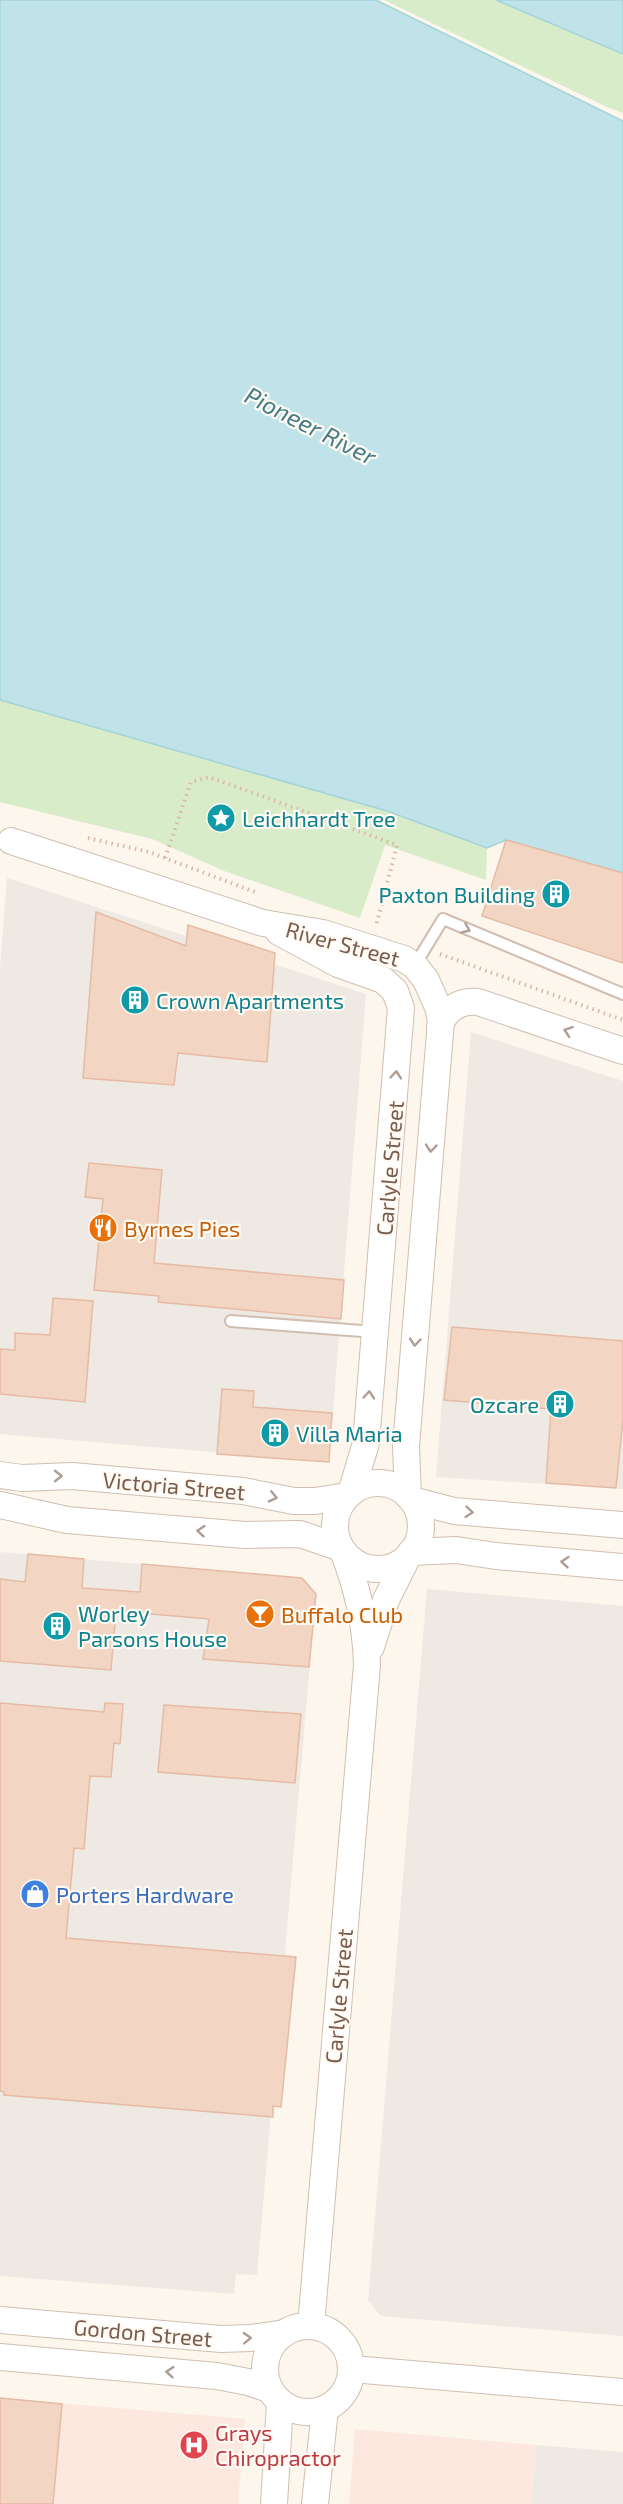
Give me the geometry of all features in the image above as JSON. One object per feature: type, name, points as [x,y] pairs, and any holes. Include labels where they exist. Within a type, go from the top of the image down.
[{"type":"street","name":"River Street","points":[[11,842],[263,923],[332,936],[399,957],[415,966],[432,992],[439,1012],[440,1034]]},
{"type":"street","name":"Carlyle Street","points":[[263,923],[334,963],[378,978],[391,987],[401,1008],[365,1447],[349,1494]]},
{"type":"street","points":[[440,1034],[442,1019],[455,1006],[469,1001],[478,1002],[623,1051]]},
{"type":"street","points":[[400,1037],[407,1025],[420,1022],[432,1027],[440,1034]]},
{"type":"street","name":"Carlyle Street","points":[[410,1498],[405,1446],[440,1034]]},
{"type":"street","name":"Victoria Street","points":[[0,1475],[22,1478],[72,1476],[231,1490],[294,1501],[315,1501],[349,1494]]},
{"type":"street","points":[[623,1525],[454,1511],[410,1498],[393,1486],[376,1483],[358,1488],[349,1494],[339,1507],[335,1521],[336,1535],[342,1550],[357,1563],[374,1569],[393,1566],[410,1554],[456,1550],[488,1556],[623,1567]]},
{"type":"street","points":[[410,1498],[418,1511],[420,1530],[410,1554]]},
{"type":"street","name":"Victoria Street","points":[[0,1505],[67,1520],[244,1535],[300,1534],[342,1550]]},
{"type":"street","name":"Carlyle Street","points":[[311,2326],[367,1665],[359,1595],[342,1550]]},
{"type":"street","name":"Carlyle Street","points":[[367,1665],[386,1600],[410,1554]]},
{"type":"street","name":"Gordon Street","points":[[0,2320],[222,2339],[285,2333]]},
{"type":"street","points":[[274,2504],[275,2396],[266,2377],[265,2364],[268,2352],[285,2333],[297,2328],[311,2326],[324,2329],[339,2340],[350,2356],[352,2369],[345,2393],[336,2403],[325,2409],[302,2412],[275,2396]]},
{"type":"street","name":"Gordon Street","points":[[0,2358],[217,2376],[248,2382],[275,2396]]},
{"type":"street","points":[[352,2369],[623,2392]]},
{"type":"street","points":[[315,2504],[325,2409]]},
{"type":"lane","points":[[415,966],[443,919],[623,994]]},
{"type":"lane","points":[[231,1321],[375,1332]]},
{"type":"path","points":[[165,858],[191,782],[209,777],[397,845],[374,936]]},
{"type":"shaded area","points":[[7,878],[366,994],[329,1462],[0,1434],[0,968]]},
{"type":"shaded area","points":[[471,1032],[623,1081],[623,1489],[436,1477]]},
{"type":"shaded area","points":[[0,1552],[302,1578],[316,1594],[257,2275],[236,2274],[234,2294],[0,2276]]},
{"type":"shaded area","points":[[427,1589],[623,1606],[623,2336],[381,2316],[368,2301]]},
{"type":"shaded area","points":[[0,2398],[245,2419],[238,2504],[0,2504]]},
{"type":"shaded area","points":[[355,2429],[537,2445],[531,2504],[349,2504]]},
{"type":"shaded area","points":[[537,2445],[623,2452],[623,2504],[531,2504]]},
{"type":"green space","points":[[384,0],[623,0],[623,113],[607,107]]},
{"type":"green space","points":[[0,700],[387,811],[487,848],[486,880],[385,845],[360,918],[224,871],[152,839],[0,802]]},
{"type":"water","name":"Pioneer River","points":[[0,0],[376,0],[623,121],[623,873],[506,840],[487,848],[387,811],[0,700]]},
{"type":"water","points":[[496,0],[623,0],[623,54]]},
{"type":"building","name":"Paxton Building","points":[[506,840],[623,873],[623,963],[482,916]]},
{"type":"building","points":[[96,912],[186,946],[188,925],[275,953],[267,1062],[178,1053],[174,1085],[83,1078]]},
{"type":"building","points":[[89,1163],[162,1170],[154,1263],[344,1280],[341,1319],[158,1302],[159,1296],[94,1290],[103,1199],[85,1197]]},
{"type":"building","points":[[53,1298],[93,1301],[85,1402],[0,1394],[0,1349],[15,1350],[15,1333],[50,1335]]},
{"type":"building","name":"Ozcare","points":[[452,1327],[623,1341],[623,1420],[616,1488],[546,1483],[551,1409],[444,1400]]},
{"type":"building","name":"Villa Maria","points":[[222,1389],[254,1391],[253,1407],[332,1413],[329,1462],[217,1454]]},
{"type":"building","points":[[28,1554],[84,1559],[82,1588],[140,1592],[142,1564],[302,1578],[316,1594],[309,1667],[203,1659],[209,1619],[116,1611],[111,1670],[0,1661],[0,1579],[25,1582]]},
{"type":"building","name":"Porters Hardware","points":[[0,1703],[104,1712],[105,1703],[123,1704],[120,1744],[114,1743],[111,1777],[90,1776],[84,1849],[74,1848],[66,1938],[296,1957],[281,2107],[273,2106],[273,2117],[4,2095],[4,2092],[0,2091]]},
{"type":"building","points":[[164,1705],[301,1714],[295,1783],[158,1772]]},
{"type":"building","points":[[0,2398],[62,2404],[53,2504],[0,2504]]},
{"type":"place","name":"Leichhardt Tree","points":[[221,818]]},
{"type":"place","name":"Paxton Building","points":[[556,894]]},
{"type":"place","name":"Crown Apartments","points":[[135,1000]]},
{"type":"place","name":"Byrnes Pies","points":[[103,1228]]},
{"type":"place","name":"Ozcare","points":[[560,1404]]},
{"type":"place","name":"Villa Maria","points":[[275,1433]]},
{"type":"place","name":"Buffalo Club","points":[[260,1614]]},
{"type":"place","name":"Worley Parsons House","points":[[57,1626]]},
{"type":"place","name":"Porters Hardware","points":[[35,1894]]},
{"type":"place","name":"Grays Chiropractor","points":[[194,2445]]}]
